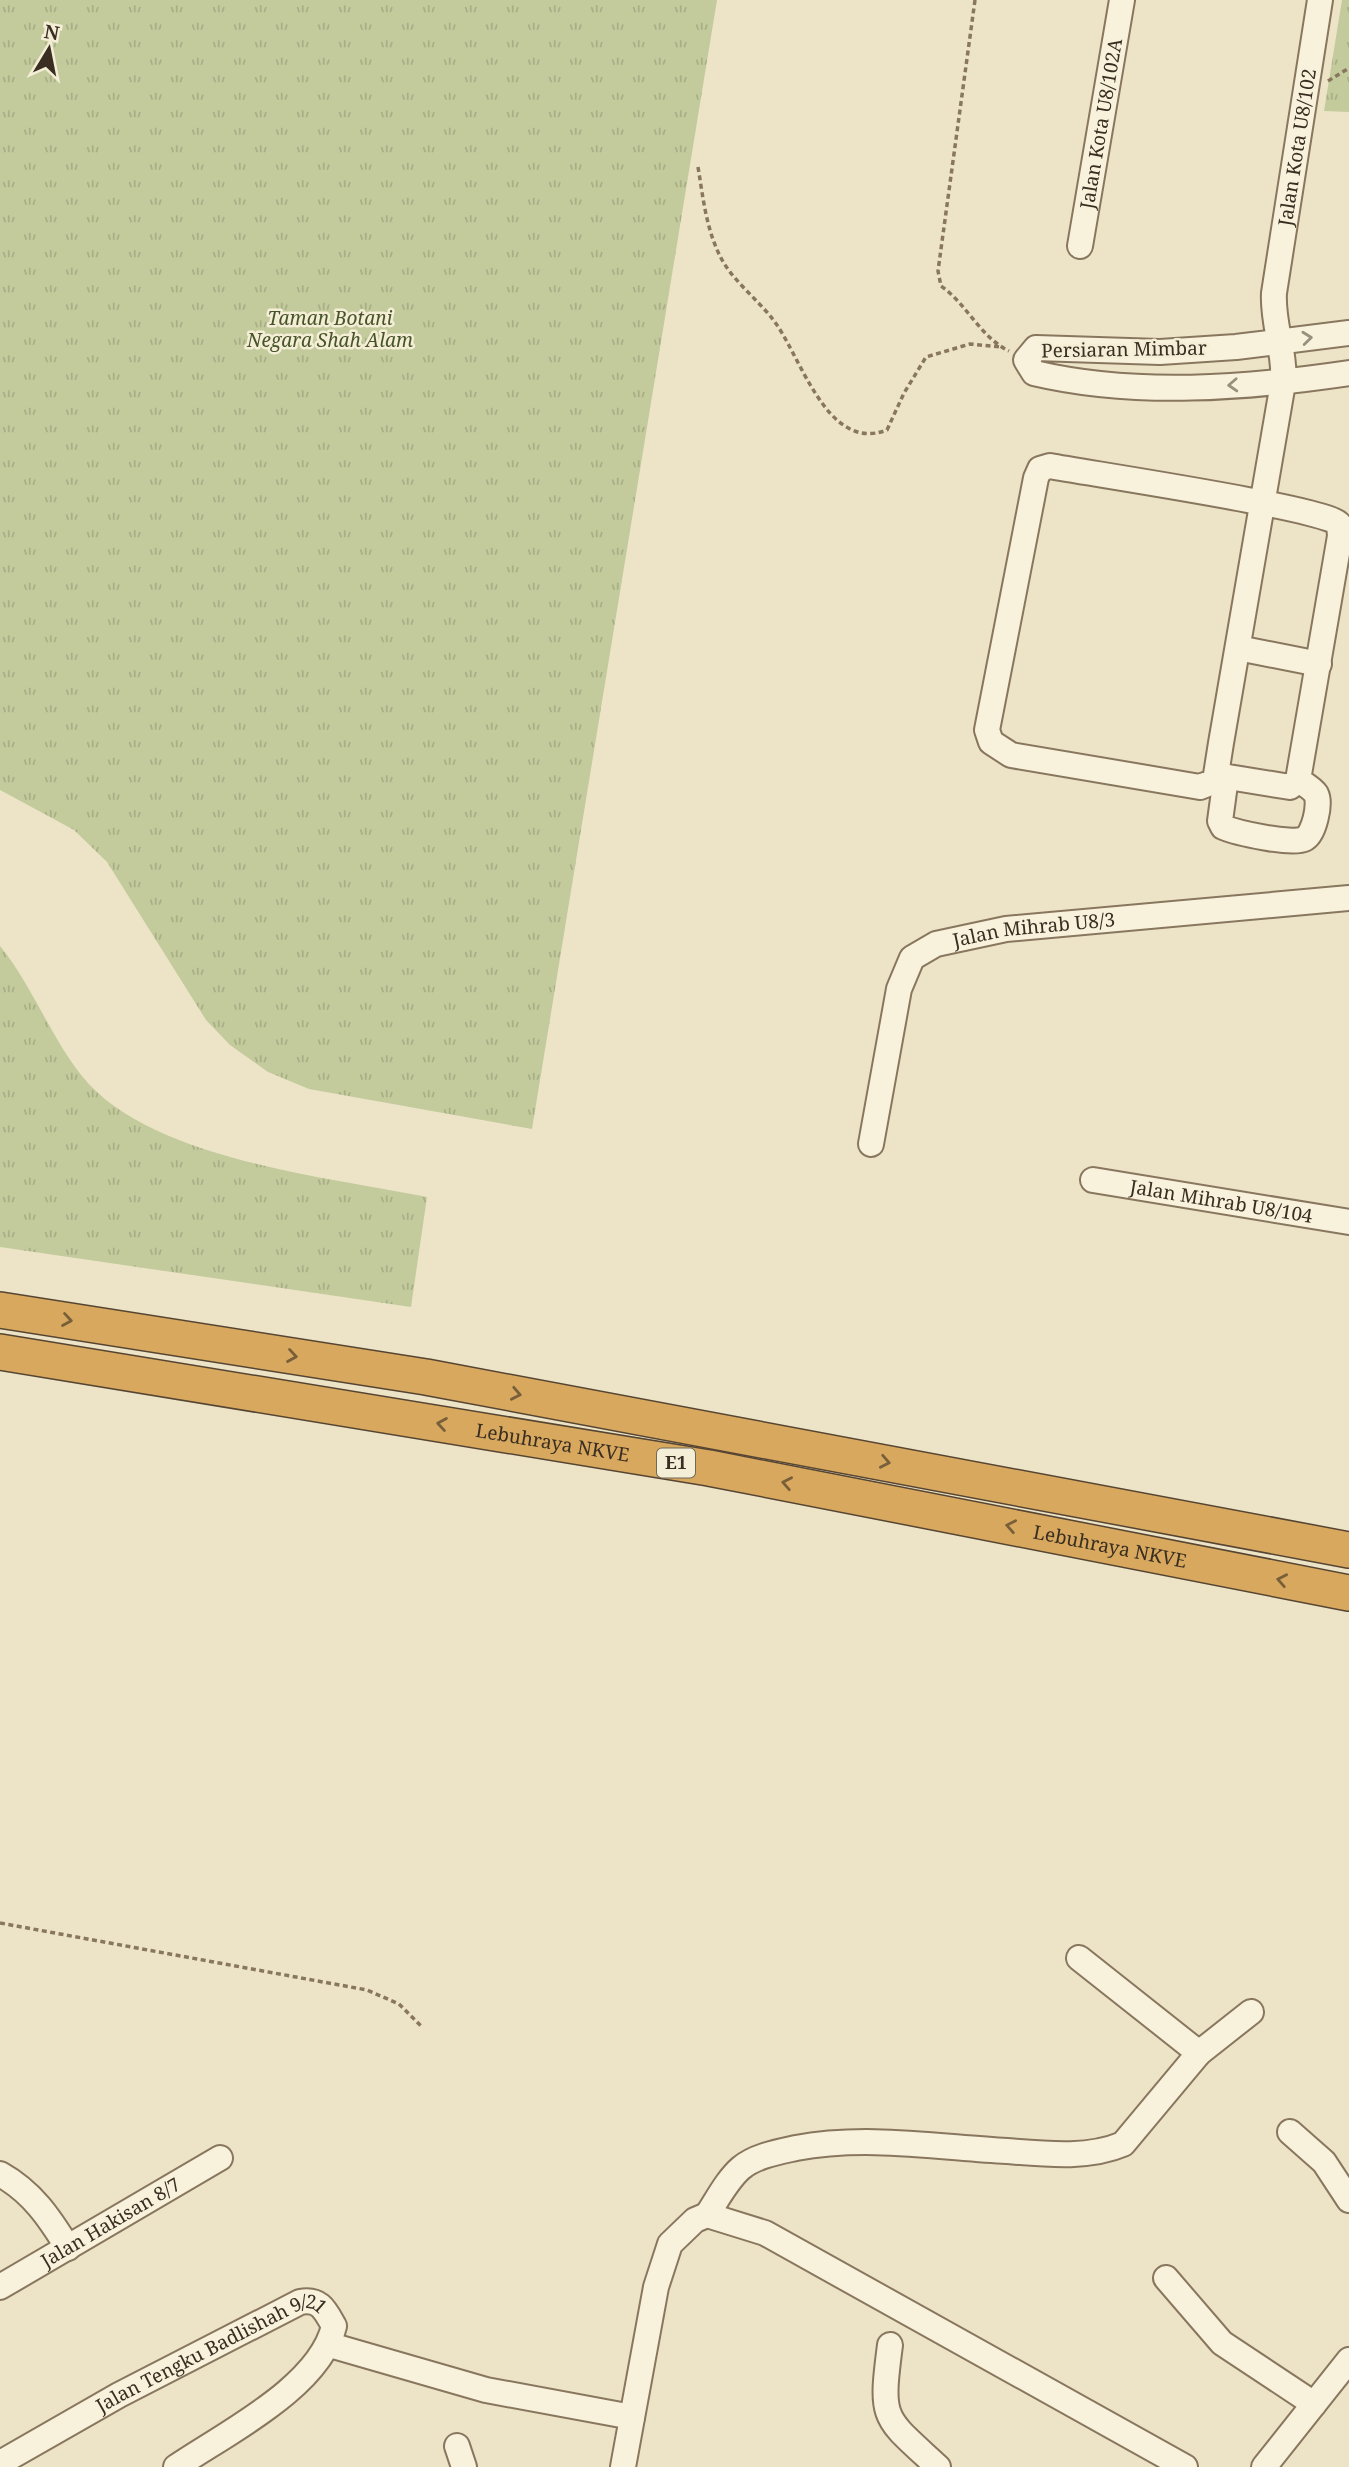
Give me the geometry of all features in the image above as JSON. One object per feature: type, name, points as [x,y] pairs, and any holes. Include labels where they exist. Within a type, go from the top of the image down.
[{"type":"highway","name":"Lebuhraya NKVE","points":[[0,1310],[426,1377],[1349,1550]]},
{"type":"highway","name":"Lebuhraya NKVE","points":[[0,1352],[709,1468],[1349,1593]]},
{"type":"street","name":"Jalan Kota U8/102A","points":[[1080,246],[1122,0]]},
{"type":"street","name":"Jalan Kota U8/102","points":[[1298,780],[1314,791],[1317,800],[1311,834],[1305,839],[1293,842],[1223,827],[1220,821],[1221,776],[1238,648],[1283,383],[1284,368],[1277,341],[1274,293],[1320,0]]},
{"type":"street","name":"Persiaran Mimbar","points":[[1349,333],[1160,352],[1036,348],[1026,360],[1034,373],[1127,385],[1188,387],[1283,383],[1349,373]]},
{"type":"street","points":[[1050,466],[1335,519],[1340,528],[1319,664],[1298,780],[1290,788],[1221,776],[1211,785],[1200,787],[1011,755],[991,742],[987,730],[1036,478],[1040,469],[1050,466]]},
{"type":"street","points":[[1238,648],[1319,664]]},
{"type":"street","name":"Jalan Mihrab U8/3","points":[[871,1144],[899,989],[912,958],[936,944],[1006,929],[1349,898]]},
{"type":"street","name":"Jalan Mihrab U8/104","points":[[1093,1180],[1349,1222]]},
{"type":"street","points":[[1079,1958],[1199,2053]]},
{"type":"street","points":[[623,2467],[656,2287],[670,2244],[695,2220],[707,2215],[742,2167],[782,2151],[828,2142],[863,2141],[1040,2154],[1094,2152],[1113,2148],[1123,2144],[1199,2053],[1251,2012]]},
{"type":"street","points":[[1290,2132],[1324,2162],[1349,2200]]},
{"type":"street","name":"Jalan Hakisan 8/7","points":[[0,2287],[220,2158]]},
{"type":"street","points":[[0,2174],[22,2186],[48,2214],[68,2248]]},
{"type":"street","points":[[707,2215],[765,2233],[1185,2467]]},
{"type":"street","points":[[1166,2278],[1222,2343],[1314,2404]]},
{"type":"street","name":"Jalan Tengku Badlishah 9/21","points":[[0,2463],[119,2395],[300,2302],[314,2301],[324,2308],[334,2326],[330,2345],[290,2391],[176,2467]]},
{"type":"street","points":[[330,2345],[486,2390],[632,2417]]},
{"type":"street","points":[[890,2345],[884,2392],[886,2411],[893,2425],[938,2467]]},
{"type":"street","points":[[1264,2467],[1349,2360]]},
{"type":"path","points":[[975,0],[938,271],[941,286],[955,296],[973,320],[1000,347],[1026,360]]},
{"type":"path","points":[[698,167],[705,215],[720,257],[773,319],[824,405],[849,429],[874,435],[887,430],[904,393],[926,357],[970,344],[1000,347]]},
{"type":"path","points":[[0,1923],[367,1990],[398,2004],[423,2028]]},
{"type":"green space","name":"Taman Botani Negara Shah Alam","points":[[0,0],[717,0],[532,1129],[309,1089],[268,1072],[230,1045],[206,1020],[107,862],[74,830],[0,790]]},
{"type":"green space","points":[[1342,0],[1349,0],[1349,112],[1324,111]]},
{"type":"green space","points":[[0,946],[82,1076],[112,1104],[150,1127],[242,1160],[291,1172],[427,1197],[411,1307],[0,1247]]}]
